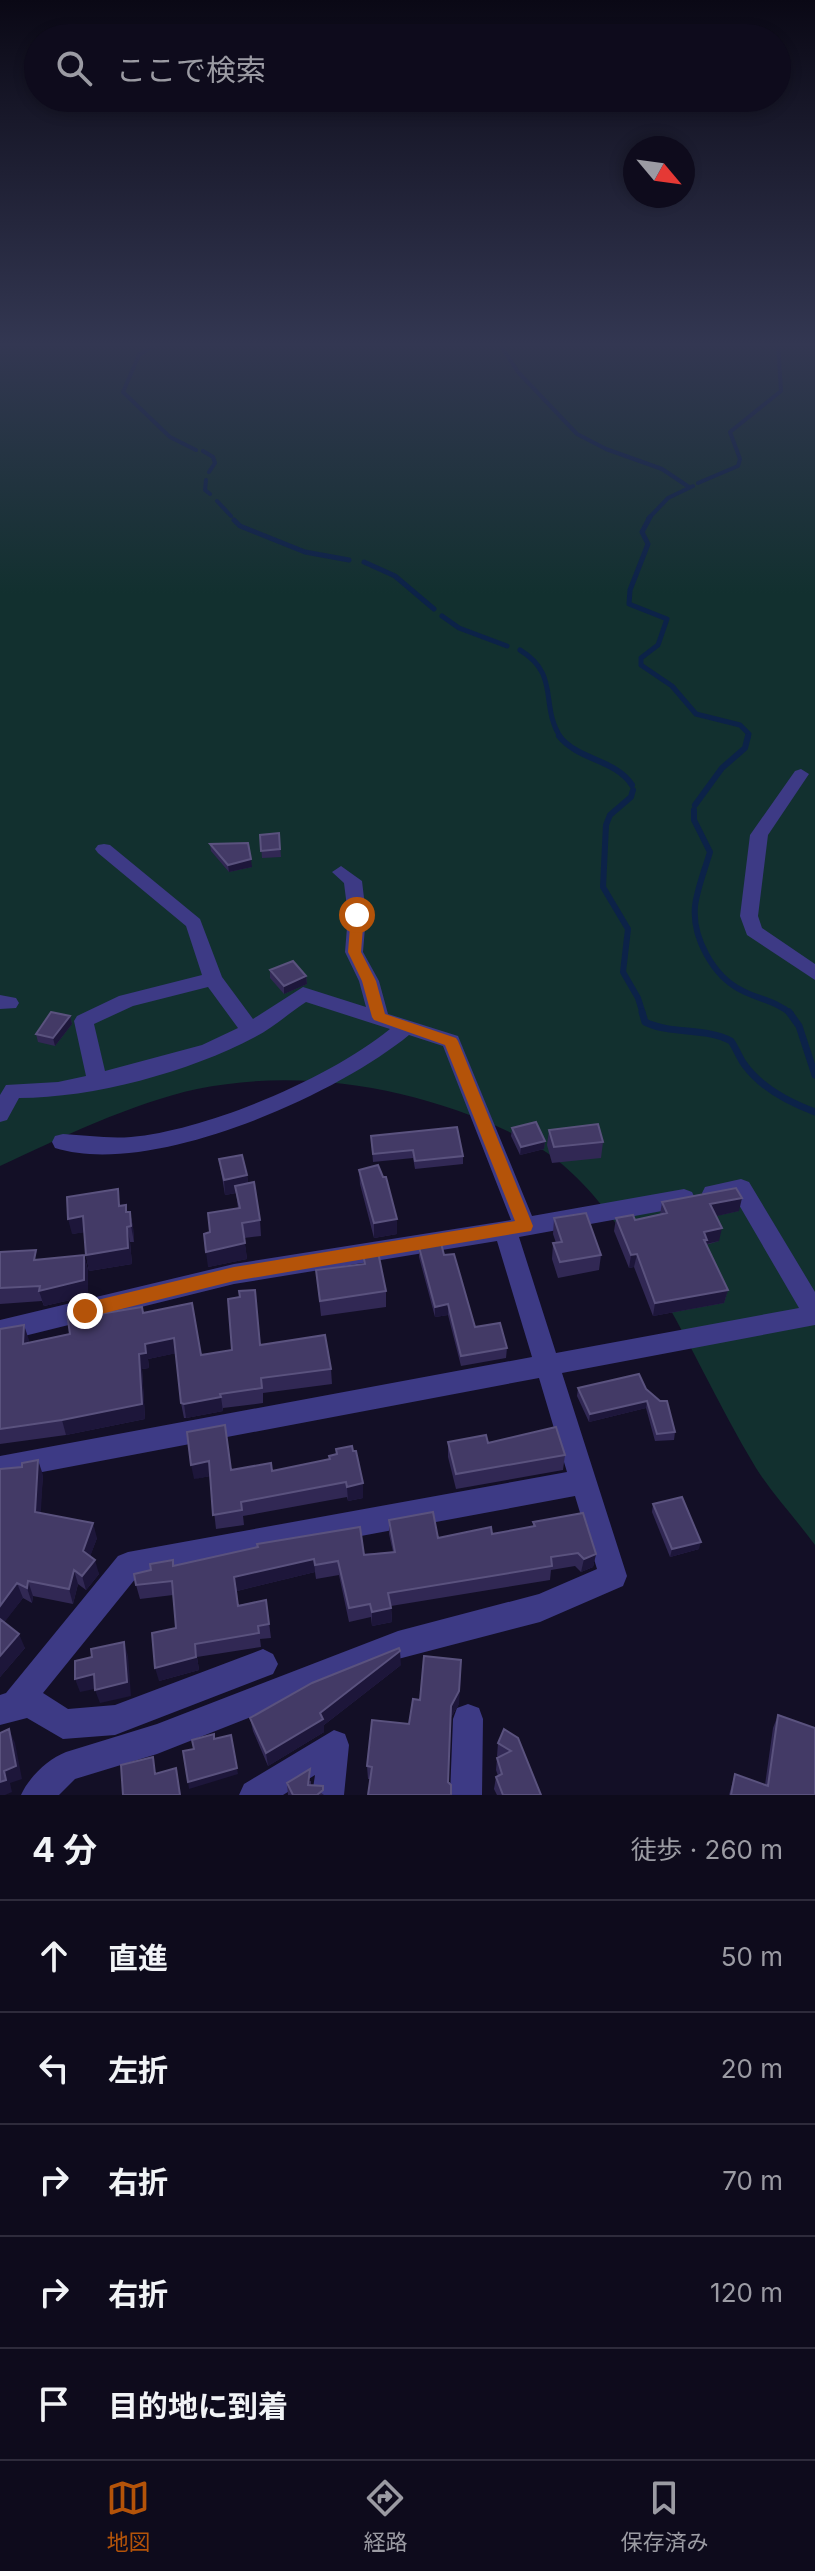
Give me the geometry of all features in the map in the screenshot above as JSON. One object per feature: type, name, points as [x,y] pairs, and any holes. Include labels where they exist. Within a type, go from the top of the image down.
[{"type":"street","points":[[801,774],[759,835],[749,916],[754,931],[815,973]]},
{"type":"street","points":[[104,849],[194,923],[213,979],[251,1031]]},
{"type":"street","points":[[341,872],[353,881],[357,915],[354,952],[369,981],[379,1017]]},
{"type":"street","points":[[97,1080],[84,1021],[91,1015],[123,1004],[213,979]]},
{"type":"street","points":[[0,1114],[13,1090],[58,1090],[209,1050],[251,1031],[303,994],[451,1041],[515,1228],[547,1365],[613,1576],[540,1608],[398,1645],[157,1739],[66,1767],[37,1795]]},
{"type":"street","points":[[63,1142],[131,1145],[186,1135],[240,1116],[354,1064],[393,1039],[405,1027]]},
{"type":"street","points":[[0,1331],[234,1274],[741,1188],[815,1314],[0,1468]]},
{"type":"street","points":[[9,1706],[128,1566],[582,1482]]},
{"type":"street","points":[[9,1706],[39,1704],[63,1724],[115,1720],[263,1664]]},
{"type":"street","points":[[466,1795],[468,1719]]},
{"type":"street","points":[[255,1795],[334,1745],[328,1795]]},
{"type":"green space","points":[[0,427],[815,427],[815,1545],[756,1468],[668,1304],[607,1212],[582,1183],[552,1156],[493,1125],[453,1109],[368,1088],[282,1080],[239,1083],[197,1089],[147,1103],[0,1166]]},
{"type":"building","points":[[279,833],[280,849],[261,851],[260,835]]},
{"type":"building","points":[[248,843],[251,859],[228,865],[210,844]]},
{"type":"building","points":[[293,961],[306,976],[284,986],[270,970]]},
{"type":"building","points":[[51,1012],[70,1016],[53,1038],[36,1034]]},
{"type":"building","points":[[536,1122],[545,1141],[521,1147],[512,1128]]},
{"type":"building","points":[[598,1124],[603,1142],[554,1147],[549,1130]]},
{"type":"building","points":[[457,1127],[463,1156],[415,1161],[413,1150],[373,1154],[371,1136]]},
{"type":"building","points":[[242,1155],[247,1175],[224,1180],[219,1159]]},
{"type":"building","points":[[378,1165],[383,1177],[386,1177],[397,1219],[374,1223],[359,1170]]},
{"type":"building","points":[[254,1182],[260,1220],[242,1223],[245,1243],[206,1252],[204,1234],[210,1232],[208,1213],[240,1208],[235,1186]]},
{"type":"building","points":[[736,1188],[742,1198],[710,1204],[722,1228],[704,1232],[707,1240],[704,1240],[728,1290],[655,1303],[637,1254],[631,1255],[616,1218],[633,1215],[635,1220],[667,1213],[662,1202]]},
{"type":"building","points":[[118,1189],[119,1206],[126,1205],[126,1212],[130,1212],[128,1248],[86,1255],[83,1216],[68,1219],[67,1197]]},
{"type":"building","points":[[586,1213],[601,1255],[560,1262],[553,1243],[562,1242],[554,1218]]},
{"type":"building","points":[[441,1243],[444,1255],[454,1254],[475,1327],[500,1323],[507,1348],[461,1356],[448,1304],[435,1307],[419,1247]]},
{"type":"building","points":[[36,1250],[34,1260],[84,1255],[84,1280],[39,1291],[40,1286],[0,1288],[0,1252]]},
{"type":"building","points":[[378,1252],[386,1291],[320,1301],[316,1270],[365,1264],[363,1254]]},
{"type":"building","points":[[255,1290],[260,1345],[325,1335],[331,1369],[261,1378],[262,1388],[220,1394],[221,1397],[184,1404],[181,1403],[174,1338],[145,1344],[146,1353],[139,1354],[142,1404],[0,1429],[0,1329],[24,1325],[23,1344],[70,1334],[67,1313],[85,1308],[88,1316],[142,1307],[143,1313],[192,1303],[201,1355],[232,1350],[228,1299],[240,1297],[239,1291]]},
{"type":"building","points":[[639,1374],[646,1389],[660,1401],[667,1401],[675,1432],[657,1434],[647,1401],[590,1414],[578,1388]]},
{"type":"building","points":[[225,1425],[231,1470],[271,1463],[272,1471],[330,1459],[329,1456],[337,1454],[336,1449],[352,1446],[356,1451],[363,1483],[347,1487],[346,1482],[241,1502],[242,1510],[213,1515],[209,1461],[191,1465],[187,1432]]},
{"type":"building","points":[[556,1427],[565,1455],[456,1474],[448,1442],[486,1435],[488,1443]]},
{"type":"building","points":[[38,1460],[35,1512],[93,1523],[83,1551],[95,1560],[82,1576],[74,1570],[69,1589],[28,1581],[27,1588],[17,1583],[0,1606],[0,1469],[22,1467],[22,1463]]},
{"type":"building","points":[[682,1497],[701,1542],[672,1549],[653,1504]]},
{"type":"building","points":[[433,1512],[438,1538],[491,1527],[492,1534],[535,1526],[533,1522],[583,1513],[596,1554],[584,1559],[578,1553],[551,1557],[552,1566],[388,1593],[391,1608],[372,1612],[370,1604],[349,1608],[338,1561],[315,1565],[314,1559],[234,1577],[238,1606],[266,1600],[269,1624],[258,1626],[259,1633],[195,1644],[196,1657],[155,1668],[152,1633],[176,1628],[172,1581],[136,1585],[134,1574],[151,1570],[150,1564],[173,1560],[173,1566],[258,1547],[257,1544],[360,1527],[364,1555],[395,1552],[389,1520]]},
{"type":"building","points":[[0,1619],[19,1634],[0,1656]]},
{"type":"building","points":[[124,1642],[127,1682],[95,1690],[94,1674],[75,1679],[75,1661],[92,1657],[91,1649]]},
{"type":"building","points":[[399,1648],[400,1651],[320,1713],[323,1719],[266,1753],[250,1718],[312,1683]]},
{"type":"building","points":[[424,1656],[461,1660],[459,1691],[451,1706],[448,1782],[451,1795],[368,1795],[372,1767],[367,1766],[372,1720],[409,1724],[413,1699],[420,1700]]},
{"type":"building","points":[[778,1715],[815,1728],[815,1795],[731,1795],[735,1774],[768,1786]]},
{"type":"building","points":[[9,1729],[16,1766],[4,1771],[6,1780],[0,1782],[0,1733]]},
{"type":"building","points":[[504,1729],[518,1738],[541,1795],[503,1795],[496,1777],[502,1774],[497,1758],[511,1751],[498,1743]]},
{"type":"building","points":[[214,1734],[214,1739],[231,1735],[237,1768],[188,1782],[183,1751],[194,1749],[192,1740]]},
{"type":"building","points":[[153,1757],[155,1774],[176,1768],[180,1795],[123,1795],[121,1765]]},
{"type":"building","points":[[310,1769],[308,1785],[323,1786],[323,1790],[317,1795],[293,1795],[287,1783]]},
{"type":"waterway","points":[[159,427],[170,437],[196,450]]},
{"type":"waterway","points":[[570,427],[577,434],[606,449],[662,469],[689,487]]},
{"type":"waterway","points":[[698,483],[738,466],[740,459],[730,432],[737,427]]},
{"type":"waterway","points":[[203,451],[213,457],[215,463],[209,472]]},
{"type":"waterway","points":[[206,480],[205,490],[210,494]]},
{"type":"waterway","points":[[648,519],[668,498],[693,486]]},
{"type":"waterway","points":[[217,501],[231,516]]},
{"type":"waterway","points":[[650,517],[642,532],[648,544],[630,590],[629,604],[667,619],[658,645],[641,658],[641,665],[672,686],[696,714],[740,725],[749,734],[748,738]]},
{"type":"waterway","points":[[234,520],[240,526],[305,552],[349,560]]},
{"type":"waterway","points":[[364,562],[395,576],[434,609]]},
{"type":"waterway","points":[[442,616],[459,628],[507,646]]},
{"type":"waterway","points":[[520,650],[541,670],[551,714],[561,738]]},
{"type":"waterway","points":[[695,805],[722,768],[745,748],[748,736]]},
{"type":"waterway","points":[[561,738],[576,751],[616,770],[632,785]]},
{"type":"waterway","points":[[633,790],[631,797],[610,815],[606,825],[603,887],[628,929],[623,972],[643,1014]]},
{"type":"waterway","points":[[694,810],[694,820],[710,852],[695,906],[697,930],[706,954],[731,984],[790,1013]]},
{"type":"waterway","points":[[642,1012],[645,1022],[655,1026],[710,1034],[731,1041],[744,1064],[758,1080],[785,1099],[815,1112]]},
{"type":"waterway","points":[[790,1013],[799,1026],[815,1075]]},
{"type":"route","points":[[85,1311],[234,1274],[525,1226],[451,1041],[379,1017],[369,981],[354,952],[357,915]]}]
